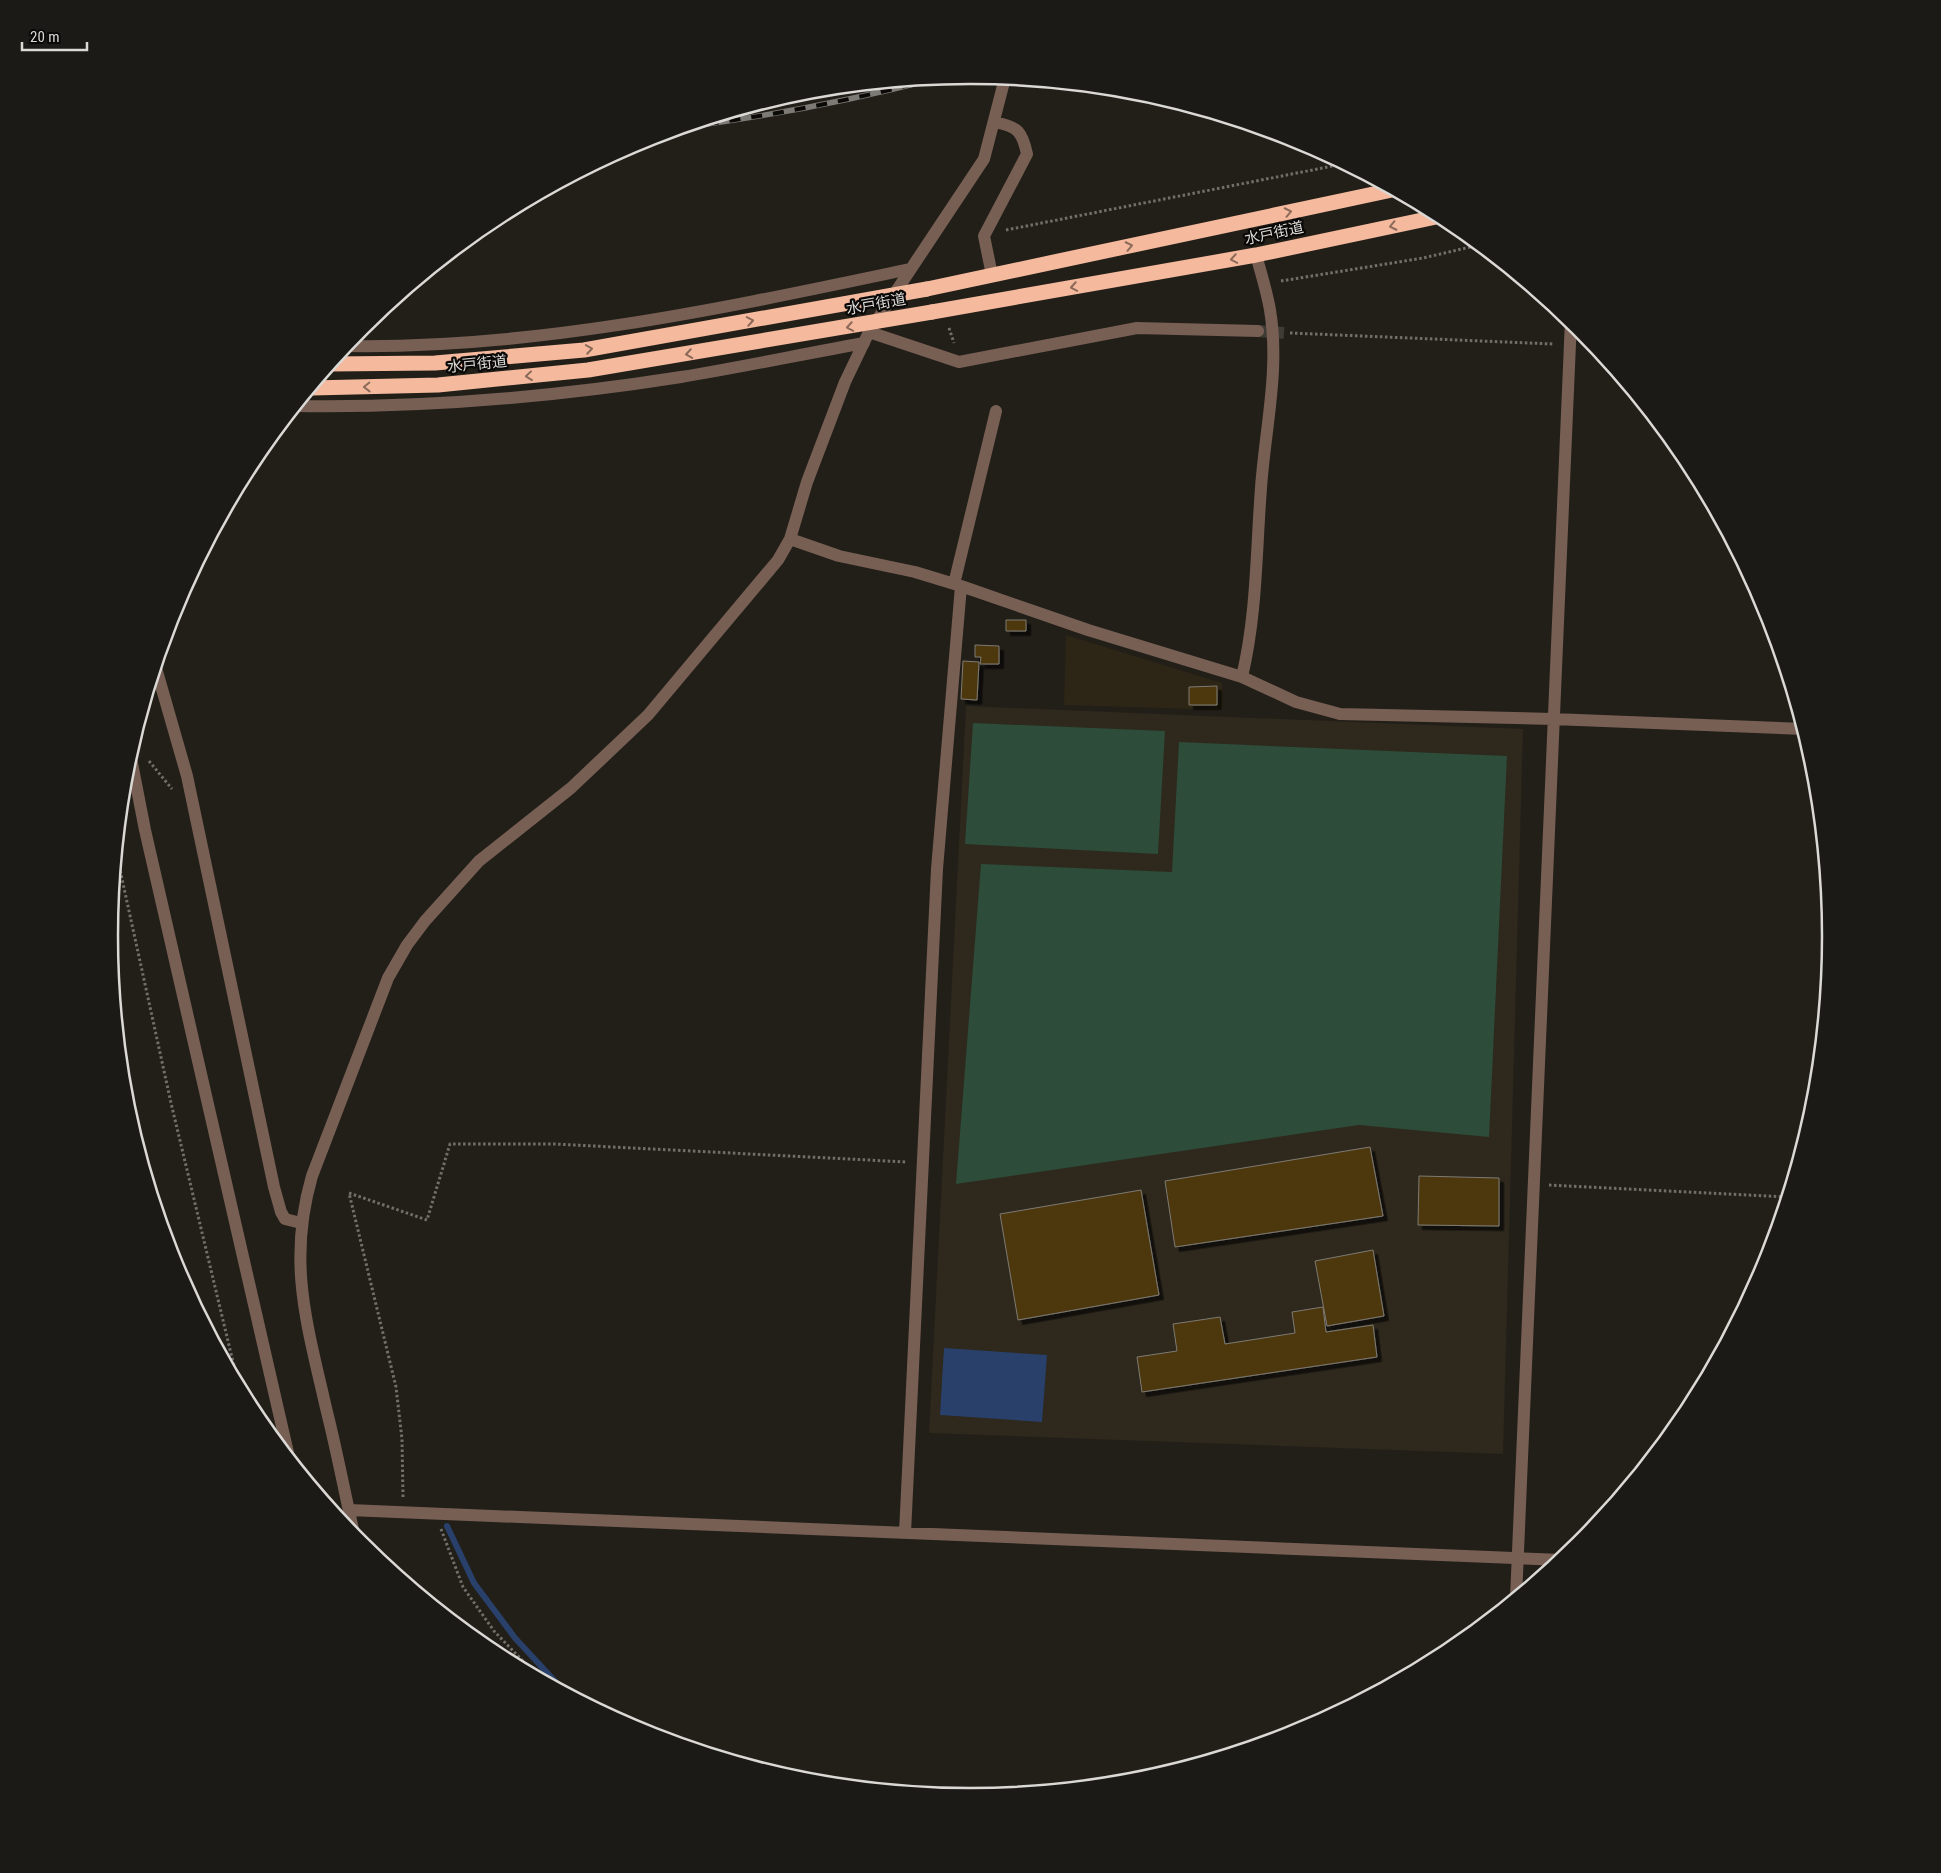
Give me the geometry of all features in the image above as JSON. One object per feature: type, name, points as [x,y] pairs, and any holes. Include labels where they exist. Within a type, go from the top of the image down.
[{"type":"highway","name":"水戸街道","points":[[339,364],[434,363],[584,350],[928,289],[1385,192]]},
{"type":"highway","name":"水戸街道","points":[[318,388],[438,385],[588,370],[1256,255],[1430,218]]},
{"type":"street","points":[[352,1522],[304,1316],[299,1263],[301,1223],[312,1176],[388,978],[407,945],[430,915],[479,861],[571,788],[648,715],[778,560],[790,539],[808,482],[845,382],[867,337],[984,159],[1003,85]]},
{"type":"street","points":[[992,275],[984,236],[1027,154],[1023,137],[1013,126],[995,122]]},
{"type":"street","points":[[1242,677],[1251,637],[1261,486],[1269,430],[1274,357],[1270,311],[1256,255]]},
{"type":"street","points":[[357,346],[470,341],[652,321],[910,269]]},
{"type":"street","points":[[303,406],[361,407],[522,398],[681,377],[867,337],[959,362],[1137,328],[1258,331]]},
{"type":"street","points":[[1516,1592],[1571,332]]},
{"type":"street","points":[[905,1532],[937,869],[957,585],[996,411]]},
{"type":"street","points":[[790,539],[839,556],[915,572],[957,585],[1088,630],[1242,677],[1296,702],[1340,714],[1553,719],[1797,729]]},
{"type":"street","points":[[159,677],[188,776],[274,1187],[281,1212],[285,1219],[301,1223]]},
{"type":"street","points":[[134,771],[147,840],[286,1445]]},
{"type":"street","points":[[349,1510],[1552,1560]]},
{"type":"path","points":[[984,236],[1019,227],[1334,166]]},
{"type":"path","points":[[1264,284],[1423,258],[1472,247]]},
{"type":"path","points":[[1284,332],[1584,345]]},
{"type":"path","points":[[145,756],[174,792]]},
{"type":"path","points":[[121,873],[171,1103],[234,1366]]},
{"type":"path","points":[[403,1513],[402,1439],[396,1387],[349,1194],[427,1220],[450,1144],[554,1144],[923,1163]]},
{"type":"path","points":[[1533,1184],[1782,1197]]},
{"type":"path","points":[[435,1514],[463,1587],[494,1631],[526,1664]]},
{"type":"shaded area","points":[[1066,635],[1222,683],[1223,710],[1064,705]]},
{"type":"shaded area","points":[[966,706],[1523,729],[1503,1454],[929,1433]]},
{"type":"green space","points":[[973,723],[1165,731],[1158,854],[965,844]]},
{"type":"green space","points":[[1179,742],[1507,756],[1489,1137],[1359,1125],[956,1184],[981,864],[1172,872]]},
{"type":"water","points":[[944,1348],[1047,1355],[1042,1422],[940,1415]]},
{"type":"building","points":[[1006,620],[1026,620],[1026,631],[1006,631]]},
{"type":"building","points":[[975,645],[999,646],[999,664],[980,664],[981,657],[975,657]]},
{"type":"building","points":[[963,661],[979,662],[977,700],[961,699]]},
{"type":"building","points":[[1217,686],[1217,705],[1189,705],[1189,687]]},
{"type":"building","points":[[1370,1147],[1383,1216],[1175,1247],[1165,1181]]},
{"type":"building","points":[[1419,1176],[1499,1178],[1499,1226],[1418,1225]]},
{"type":"building","points":[[1141,1190],[1159,1295],[1018,1320],[1000,1214]]},
{"type":"building","points":[[1373,1250],[1384,1316],[1327,1326],[1315,1261]]},
{"type":"building","points":[[1323,1307],[1326,1332],[1373,1325],[1377,1357],[1142,1392],[1137,1357],[1177,1351],[1173,1324],[1220,1317],[1225,1344],[1295,1333],[1292,1312]]},
{"type":"waterway","points":[[447,1526],[474,1583],[515,1638],[554,1680]]},
{"type":"tunnel","points":[[1258,331],[1284,333]]},
{"type":"railway","points":[[719,122],[811,107],[900,87]]}]
